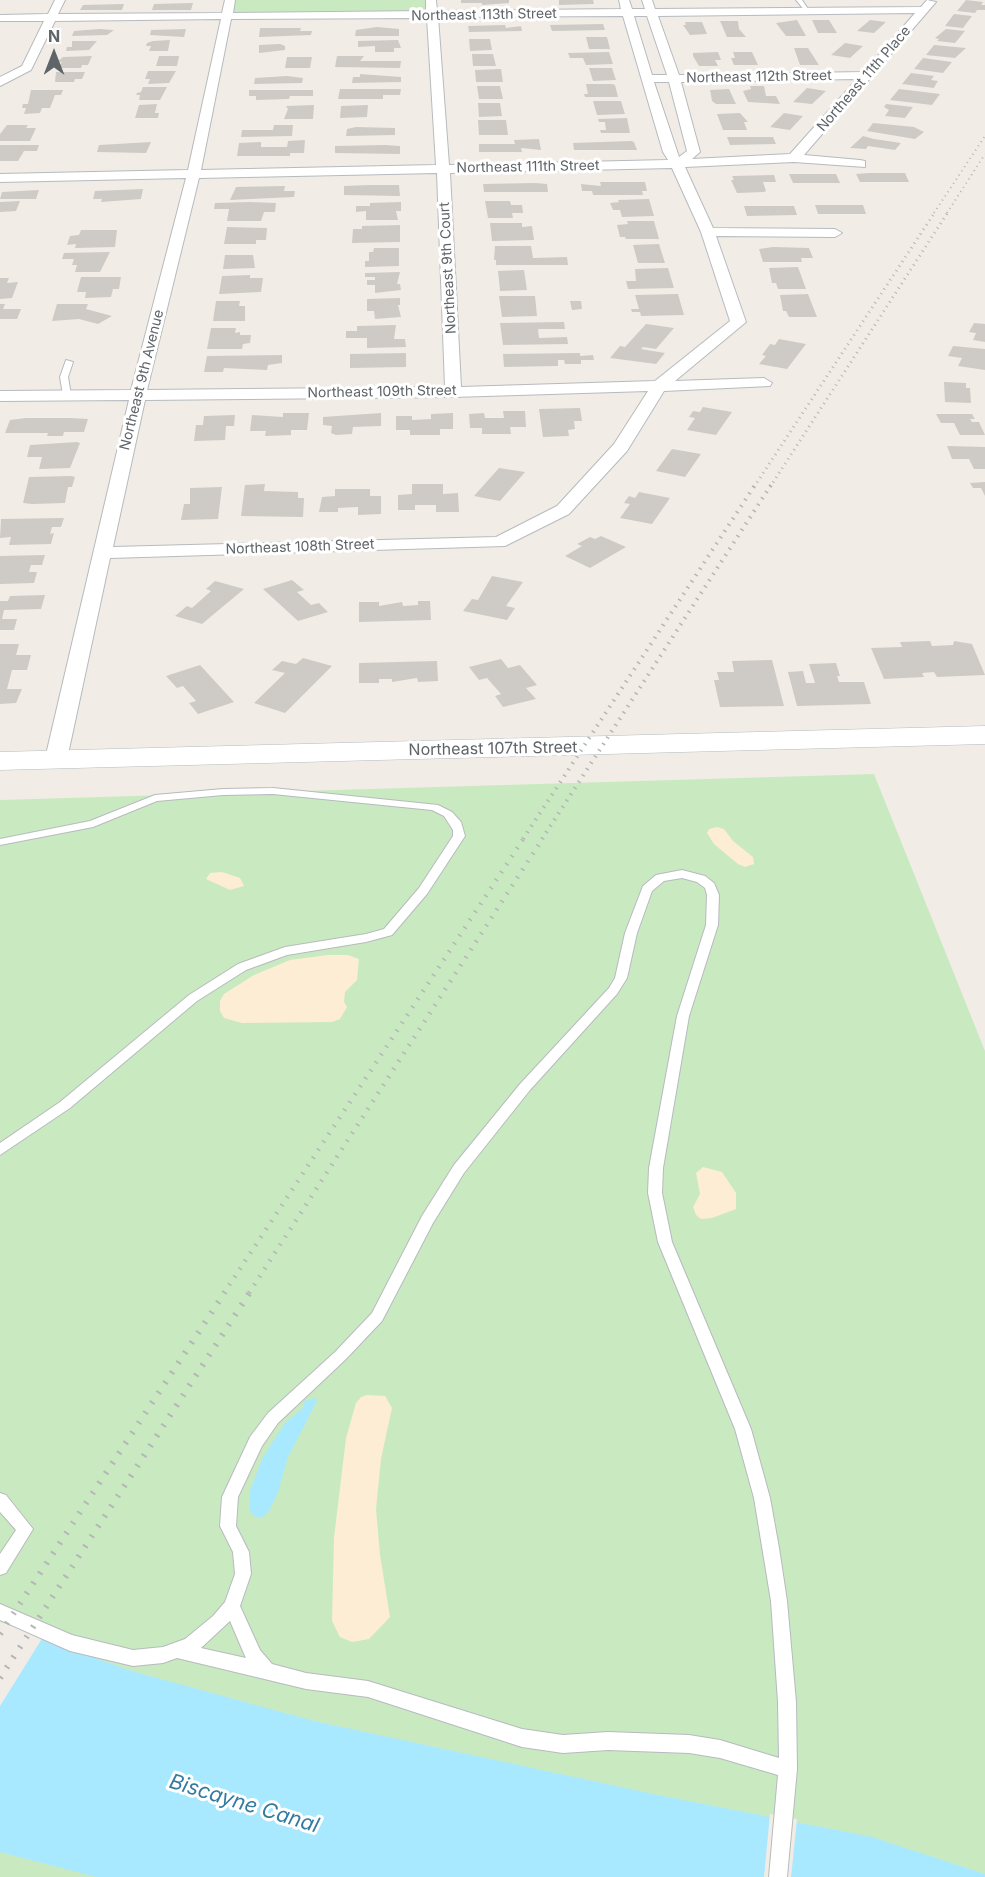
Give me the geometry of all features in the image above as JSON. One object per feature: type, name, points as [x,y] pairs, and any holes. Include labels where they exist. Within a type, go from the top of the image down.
[{"type":"street","points":[[0,82],[27,68],[60,0]]},
{"type":"street","name":"Northeast 9th Avenue","points":[[56,759],[138,394],[194,172],[230,0]]},
{"type":"street","name":"Northeast 9th Court","points":[[430,0],[443,168],[453,392]]},
{"type":"street","name":"Northeast 11th Place","points":[[795,159],[932,0]]},
{"type":"street","points":[[626,6],[669,152],[678,164],[708,232],[738,322],[659,386]]},
{"type":"street","name":"Northeast 113th Street","points":[[0,23],[51,20],[431,15],[626,6],[807,11],[923,10]]},
{"type":"street","points":[[649,6],[674,78],[694,152],[678,164]]},
{"type":"street","name":"Northeast 113th Street","points":[[0,18],[51,20]]},
{"type":"street","name":"Northeast 112th Street","points":[[649,79],[869,75]]},
{"type":"street","name":"Northeast 111th Street","points":[[0,178],[163,176],[194,172],[678,164],[795,159],[860,164]]},
{"type":"street","name":"Northeast 111th Street","points":[[0,170],[171,167],[194,172]]},
{"type":"street","points":[[708,232],[835,233]]},
{"type":"street","name":"Northeast 109th Street","points":[[0,396],[453,392],[764,383]]},
{"type":"street","name":"Northeast 108th Street","points":[[101,553],[499,542],[563,510],[621,447],[659,386]]},
{"type":"street","name":"Northeast 107th Street","points":[[0,761],[985,735]]},
{"type":"lane","points":[[799,0],[807,11]]},
{"type":"lane","points":[[67,395],[64,377],[69,362]]},
{"type":"lane","points":[[0,842],[93,824],[155,798],[223,792],[273,791],[434,807],[448,814],[459,830],[454,844],[423,891],[388,932],[366,938],[285,951],[242,967],[193,998],[65,1105],[0,1149]]},
{"type":"lane","points":[[0,1612],[70,1643],[122,1656],[148,1658],[191,1646],[203,1637],[232,1606],[240,1586],[243,1563],[241,1552],[228,1526],[228,1507],[233,1486],[256,1442],[273,1418],[340,1356],[377,1317],[427,1220],[459,1169],[525,1087],[614,991],[621,978],[631,933],[647,889],[660,878],[682,874],[692,876],[710,886],[713,915],[683,1016],[656,1168],[655,1193],[665,1242],[743,1430],[762,1498],[780,1612],[788,1702],[788,1769],[778,1877]]},
{"type":"lane","points":[[0,1500],[25,1529],[0,1568]]},
{"type":"lane","points":[[232,1606],[254,1656],[267,1671]]},
{"type":"lane","points":[[177,1650],[306,1681],[368,1689],[522,1738],[563,1744],[608,1741],[689,1744],[720,1749],[788,1769]]},
{"type":"green space","points":[[230,0],[431,0],[431,15],[225,18]]},
{"type":"green space","points":[[874,774],[985,1051],[985,1877],[0,1877],[0,800]]},
{"type":"sand","points":[[717,827],[724,829],[733,841],[753,857],[754,864],[745,867],[738,864],[714,844],[707,833],[709,829]]},
{"type":"sand","points":[[222,872],[240,878],[244,886],[230,890],[206,879],[210,873]]},
{"type":"sand","points":[[348,955],[359,959],[357,980],[345,992],[344,1002],[347,1007],[340,1019],[332,1022],[242,1023],[224,1018],[220,1011],[220,1001],[224,994],[254,975],[290,960]]},
{"type":"sand","points":[[703,1167],[722,1172],[736,1193],[736,1209],[712,1218],[701,1219],[696,1215],[693,1207],[700,1194],[696,1173]]},
{"type":"sand","points":[[385,1396],[392,1408],[381,1459],[376,1509],[380,1555],[390,1617],[369,1639],[352,1642],[340,1637],[332,1621],[334,1538],[346,1438],[356,1403],[361,1397]]},
{"type":"water","points":[[316,1398],[317,1401],[288,1457],[278,1492],[269,1511],[262,1517],[255,1517],[250,1511],[249,1493],[263,1457],[285,1423],[303,1408],[304,1401]]},
{"type":"water","name":"Biscayne Canal","points":[[0,1625],[132,1671],[314,1721],[658,1795],[872,1837],[985,1874],[985,1877],[96,1877],[0,1852]]},
{"type":"pier","points":[[0,1622],[43,1637],[0,1706]]},
{"type":"pier","points":[[770,1814],[797,1819],[791,1877],[764,1877]]},
{"type":"building","points":[[461,0],[509,0],[509,3],[482,5],[482,3],[461,3]]},
{"type":"building","points":[[559,0],[593,0],[594,4],[559,5]]},
{"type":"building","points":[[966,0],[983,2],[981,5],[985,5],[985,10],[977,10],[975,13],[957,11]]},
{"type":"building","points":[[193,3],[191,10],[152,10],[154,4]]},
{"type":"building","points":[[124,4],[122,10],[80,10],[83,5]]},
{"type":"building","points":[[954,14],[972,16],[963,28],[945,26]]},
{"type":"building","points":[[797,20],[806,36],[786,36],[776,23]]},
{"type":"building","points":[[812,20],[829,20],[837,33],[818,33]]},
{"type":"building","points":[[870,20],[886,22],[874,33],[857,31]]},
{"type":"building","points":[[720,21],[738,21],[739,29],[746,37],[727,37]]},
{"type":"building","points":[[685,22],[702,22],[707,34],[690,35],[683,25],[686,25]]},
{"type":"building","points":[[603,24],[605,30],[552,31],[550,25]]},
{"type":"building","points":[[505,25],[506,28],[521,26],[522,31],[469,32],[468,26]]},
{"type":"building","points":[[377,27],[399,29],[399,36],[355,36],[356,30]]},
{"type":"building","points":[[260,28],[301,28],[300,31],[312,31],[311,35],[259,37]]},
{"type":"building","points":[[186,29],[184,37],[150,35],[151,30]]},
{"type":"building","points":[[946,29],[965,31],[955,43],[937,41],[939,39],[935,38]]},
{"type":"building","points":[[114,30],[107,35],[72,36],[74,31]]},
{"type":"building","points":[[586,37],[607,37],[610,49],[589,49]]},
{"type":"building","points":[[469,39],[490,39],[492,50],[470,51]]},
{"type":"building","points":[[170,40],[168,51],[149,51],[151,46],[146,46],[147,43],[153,41]]},
{"type":"building","points":[[398,40],[401,48],[394,48],[394,52],[375,52],[375,46],[358,47],[358,41]]},
{"type":"building","points":[[72,41],[97,41],[89,50],[66,51],[67,47],[72,47]]},
{"type":"building","points":[[845,43],[863,46],[850,58],[831,55]]},
{"type":"building","points":[[280,44],[285,46],[285,50],[259,53],[259,45]]},
{"type":"building","points":[[934,45],[966,48],[955,58],[926,55]]},
{"type":"building","points":[[794,48],[808,48],[819,65],[800,65]]},
{"type":"building","points":[[609,52],[613,64],[586,65],[583,58],[570,58],[568,53]]},
{"type":"building","points":[[718,52],[721,60],[715,60],[718,66],[699,66],[693,56],[693,53]]},
{"type":"building","points":[[733,52],[752,52],[758,65],[734,65],[731,58],[735,58]]},
{"type":"building","points":[[472,54],[493,54],[496,66],[473,66]]},
{"type":"building","points":[[92,56],[88,65],[82,65],[81,68],[57,68],[62,62],[57,62],[63,57]]},
{"type":"building","points":[[159,56],[179,56],[177,66],[156,66]]},
{"type":"building","points":[[337,56],[364,56],[360,61],[401,61],[400,68],[335,67]]},
{"type":"building","points":[[287,57],[312,57],[310,68],[285,68]]},
{"type":"building","points":[[923,58],[952,62],[943,73],[914,69]]},
{"type":"building","points":[[589,68],[612,68],[616,80],[593,81]]},
{"type":"building","points":[[501,69],[503,82],[476,82],[475,70]]},
{"type":"building","points":[[148,71],[176,71],[169,83],[148,84],[150,79],[145,79]]},
{"type":"building","points":[[56,72],[85,72],[82,79],[75,79],[74,82],[55,82]]},
{"type":"building","points":[[911,73],[934,76],[931,80],[938,81],[934,88],[902,84]]},
{"type":"building","points":[[360,74],[401,77],[401,82],[352,83],[353,77],[360,77]]},
{"type":"building","points":[[287,76],[303,78],[302,83],[254,84],[255,78]]},
{"type":"building","points":[[586,84],[615,85],[618,97],[585,97],[584,94],[588,94]]},
{"type":"building","points":[[477,86],[500,86],[503,99],[479,99]]},
{"type":"building","points":[[750,86],[764,86],[766,96],[776,96],[780,104],[748,102],[743,91],[751,89]]},
{"type":"building","points":[[143,87],[167,87],[160,100],[139,100],[140,95],[136,95]]},
{"type":"building","points":[[807,88],[826,91],[812,104],[793,102]]},
{"type":"building","points":[[340,89],[401,89],[400,95],[383,95],[383,99],[338,99]]},
{"type":"building","points":[[729,89],[736,104],[716,104],[712,101],[710,90]]},
{"type":"building","points":[[899,89],[940,94],[932,105],[890,100]]},
{"type":"building","points":[[31,90],[63,90],[61,95],[55,95],[50,108],[42,108],[40,113],[24,114],[26,108],[22,108],[23,104],[28,104]]},
{"type":"building","points":[[249,90],[313,90],[313,96],[256,100],[256,96],[249,96]]},
{"type":"building","points":[[593,101],[621,101],[625,114],[597,115]]},
{"type":"building","points":[[478,103],[500,103],[502,116],[479,117]]},
{"type":"building","points":[[157,104],[155,113],[159,113],[158,118],[135,118],[139,105]]},
{"type":"building","points":[[886,104],[913,107],[905,118],[885,116],[889,110],[884,107]]},
{"type":"building","points":[[314,105],[313,119],[284,119],[288,109],[286,106]]},
{"type":"building","points":[[368,105],[367,117],[340,118],[341,106]]},
{"type":"building","points":[[740,113],[748,122],[744,122],[747,130],[723,130],[717,114]]},
{"type":"building","points":[[784,113],[803,116],[790,130],[770,127]]},
{"type":"building","points":[[627,118],[630,133],[601,133],[600,130],[606,130],[605,122],[599,122],[598,119]]},
{"type":"building","points":[[478,120],[506,120],[508,135],[479,135]]},
{"type":"building","points":[[873,123],[914,127],[924,132],[915,139],[867,131]]},
{"type":"building","points":[[7,125],[28,125],[26,128],[36,128],[30,141],[0,141],[0,134]]},
{"type":"building","points":[[274,125],[293,125],[292,136],[241,137],[242,130],[273,130]]},
{"type":"building","points":[[356,127],[395,128],[395,135],[346,136],[347,129]]},
{"type":"building","points":[[863,136],[901,143],[895,150],[868,146],[866,149],[850,148]]},
{"type":"building","points":[[727,137],[773,137],[776,144],[730,145]]},
{"type":"building","points":[[539,139],[541,150],[521,148],[522,152],[479,152],[479,144],[515,144],[514,140]]},
{"type":"building","points":[[305,140],[304,153],[290,153],[290,156],[237,156],[239,143],[261,142],[261,147],[287,147],[288,141]]},
{"type":"building","points":[[151,142],[146,153],[97,152],[99,145]]},
{"type":"building","points":[[634,142],[637,150],[574,150],[573,143]]},
{"type":"building","points":[[0,145],[39,145],[37,151],[24,151],[18,161],[0,161]]},
{"type":"building","points":[[335,146],[400,146],[400,154],[335,153]]},
{"type":"building","points":[[905,173],[909,182],[860,182],[856,174]]},
{"type":"building","points":[[789,174],[836,174],[840,183],[793,183]]},
{"type":"building","points":[[774,175],[776,182],[763,182],[766,191],[764,192],[737,193],[731,180],[734,180],[732,176]]},
{"type":"building","points":[[600,182],[645,182],[647,191],[642,191],[643,195],[593,195],[592,191],[582,191],[581,184],[601,186]]},
{"type":"building","points":[[483,184],[547,184],[548,192],[484,192]]},
{"type":"building","points":[[399,185],[400,196],[344,195],[344,186]]},
{"type":"building","points":[[285,186],[284,191],[295,191],[294,197],[230,200],[236,187]]},
{"type":"building","points":[[143,189],[141,199],[101,202],[102,199],[93,199],[95,191]]},
{"type":"building","points":[[39,190],[36,199],[0,199],[2,192]]},
{"type":"building","points":[[649,199],[654,216],[622,217],[620,210],[613,210],[610,203],[619,202],[618,200]]},
{"type":"building","points":[[20,201],[16,211],[0,212],[0,202]]},
{"type":"building","points":[[485,201],[510,201],[511,205],[522,205],[523,213],[512,213],[513,218],[488,218]]},
{"type":"building","points":[[401,202],[401,211],[396,211],[398,220],[366,220],[366,211],[356,212],[356,206]]},
{"type":"building","points":[[215,203],[276,203],[275,212],[264,212],[261,221],[227,221],[229,209],[214,209]]},
{"type":"building","points":[[815,205],[863,205],[866,214],[818,214]]},
{"type":"building","points":[[744,206],[794,206],[797,215],[747,216]]},
{"type":"building","points":[[627,221],[654,221],[659,239],[620,237],[617,225],[628,224]]},
{"type":"building","points":[[490,223],[522,223],[522,227],[532,226],[534,240],[492,241]]},
{"type":"building","points":[[400,225],[400,242],[352,243],[353,229],[362,229],[362,226]]},
{"type":"building","points":[[227,227],[267,228],[266,240],[256,240],[256,244],[224,244]]},
{"type":"building","points":[[81,230],[117,230],[115,247],[75,248],[76,244],[67,245],[70,236],[79,235]]},
{"type":"building","points":[[659,244],[665,263],[638,263],[633,245]]},
{"type":"building","points":[[495,246],[531,246],[533,258],[567,257],[568,265],[496,265]]},
{"type":"building","points":[[374,248],[399,248],[399,266],[365,267],[365,261],[369,261],[369,252],[373,252]]},
{"type":"building","points":[[809,248],[813,258],[801,258],[802,262],[763,262],[759,249]]},
{"type":"building","points":[[110,252],[100,272],[75,272],[77,265],[72,265],[74,259],[62,259],[64,253]]},
{"type":"building","points":[[225,255],[253,255],[255,268],[223,269]]},
{"type":"building","points":[[798,267],[806,289],[778,289],[776,283],[772,283],[769,268]]},
{"type":"building","points":[[668,268],[674,288],[628,289],[626,281],[636,281],[635,269]]},
{"type":"building","points":[[524,270],[527,290],[500,291],[498,271]]},
{"type":"building","points":[[400,272],[397,284],[400,284],[401,290],[375,293],[375,285],[367,285],[367,280],[375,280],[375,277],[365,277],[365,273]]},
{"type":"building","points":[[250,275],[250,278],[263,278],[261,292],[219,294],[222,276]]},
{"type":"building","points":[[81,277],[121,277],[119,289],[113,289],[111,297],[85,298],[86,292],[77,292]]},
{"type":"building","points":[[0,278],[9,278],[7,283],[18,282],[12,298],[0,299]]},
{"type":"building","points":[[678,294],[684,315],[641,316],[640,312],[632,312],[631,309],[639,309],[635,295]]},
{"type":"building","points":[[808,294],[817,317],[789,317],[786,311],[783,311],[780,295]]},
{"type":"building","points":[[499,296],[535,296],[537,316],[502,317]]},
{"type":"building","points":[[400,298],[400,305],[398,305],[401,317],[375,319],[374,311],[367,311],[367,299]]},
{"type":"building","points":[[216,301],[240,301],[239,306],[245,306],[245,321],[213,321]]},
{"type":"building","points":[[570,301],[581,301],[582,309],[572,310]]},
{"type":"building","points":[[0,304],[5,304],[3,309],[21,309],[17,319],[0,319]]},
{"type":"building","points":[[57,304],[88,304],[86,309],[112,316],[98,324],[79,319],[52,321]]},
{"type":"building","points":[[564,322],[565,329],[538,329],[539,338],[567,337],[568,344],[503,345],[500,323]]},
{"type":"building","points":[[974,323],[985,324],[985,342],[973,340],[976,333],[969,332]]},
{"type":"building","points":[[646,324],[674,328],[656,349],[643,347],[641,349],[665,353],[656,364],[610,358],[620,346],[625,347]]},
{"type":"building","points":[[396,325],[394,339],[405,339],[406,347],[367,348],[367,338],[346,338],[346,331],[357,331],[357,326]]},
{"type":"building","points":[[211,328],[236,328],[235,333],[251,335],[250,343],[243,344],[242,349],[207,349]]},
{"type":"building","points":[[779,339],[806,344],[787,369],[759,364],[766,356],[762,355],[770,344],[775,345]]},
{"type":"building","points":[[953,346],[985,349],[985,370],[958,366],[962,358],[948,356]]},
{"type":"building","points":[[406,353],[406,367],[350,368],[350,354]]},
{"type":"building","points":[[580,353],[580,356],[593,355],[594,360],[581,360],[581,364],[565,364],[564,360],[558,360],[558,366],[504,367],[503,354]]},
{"type":"building","points":[[282,355],[282,363],[268,365],[267,370],[224,368],[223,372],[204,372],[207,356]]},
{"type":"building","points":[[944,382],[966,383],[966,388],[970,388],[971,403],[945,402]]},
{"type":"building","points":[[703,407],[732,412],[716,435],[687,430],[695,418],[689,417],[693,411],[700,412]]},
{"type":"building","points":[[580,408],[582,421],[574,421],[575,429],[568,430],[569,436],[543,437],[539,409]]},
{"type":"building","points":[[503,411],[525,411],[526,427],[510,427],[511,434],[482,434],[482,428],[470,428],[469,414],[484,413],[485,418],[504,418]]},
{"type":"building","points":[[283,413],[309,413],[307,430],[291,430],[291,435],[265,436],[266,431],[250,431],[252,415],[283,417]]},
{"type":"building","points":[[381,413],[381,426],[353,427],[352,434],[336,435],[331,433],[332,426],[323,425],[323,417]]},
{"type":"building","points":[[453,413],[453,429],[440,429],[440,435],[410,435],[410,430],[396,430],[396,416],[412,416],[412,420],[431,419],[431,414]]},
{"type":"building","points":[[936,414],[972,414],[975,419],[970,419],[972,422],[979,422],[985,435],[960,435],[954,423],[941,423]]},
{"type":"building","points":[[235,415],[234,426],[226,426],[225,440],[194,441],[196,425],[203,425],[204,416]]},
{"type":"building","points":[[88,419],[84,432],[64,432],[63,436],[47,436],[48,433],[5,433],[10,420]]},
{"type":"building","points":[[80,443],[70,468],[39,469],[42,457],[27,457],[30,445]]},
{"type":"building","points":[[947,446],[985,447],[985,469],[974,469],[969,459],[952,459]]},
{"type":"building","points":[[672,449],[701,454],[685,477],[656,471]]},
{"type":"building","points":[[499,468],[525,472],[500,501],[474,496]]},
{"type":"building","points":[[29,477],[75,477],[72,487],[68,487],[65,503],[32,504],[23,503]]},
{"type":"building","points":[[985,482],[985,496],[981,488],[973,488],[970,483]]},
{"type":"building","points":[[265,484],[264,491],[298,492],[298,498],[304,498],[303,517],[241,516],[245,485]]},
{"type":"building","points":[[412,484],[443,484],[443,494],[458,493],[459,512],[436,512],[436,505],[415,505],[415,510],[398,510],[398,495],[412,494]]},
{"type":"building","points":[[222,487],[218,519],[181,520],[184,504],[190,504],[190,488]]},
{"type":"building","points":[[335,489],[370,489],[370,496],[381,496],[381,514],[358,515],[358,507],[338,508],[338,512],[319,512],[322,497],[335,496]]},
{"type":"building","points":[[639,492],[670,498],[652,524],[620,518],[630,504],[624,503],[626,500],[629,496],[635,498]]},
{"type":"building","points":[[64,518],[61,527],[52,527],[50,534],[54,533],[51,544],[9,545],[11,537],[0,538],[1,519]]},
{"type":"building","points":[[601,536],[626,547],[590,568],[565,556],[582,546],[577,544],[590,537],[595,539]]},
{"type":"building","points":[[45,555],[42,565],[31,565],[29,572],[37,572],[34,583],[0,584],[0,556]]},
{"type":"building","points":[[492,576],[523,582],[506,606],[515,608],[507,620],[463,611],[472,599],[478,600]]},
{"type":"building","points":[[292,580],[304,590],[297,592],[311,605],[319,603],[328,612],[298,621],[263,589]]},
{"type":"building","points":[[215,581],[244,589],[202,624],[175,616],[187,606],[192,608],[211,591],[206,589]]},
{"type":"building","points":[[45,595],[41,609],[4,610],[2,619],[17,619],[14,630],[0,630],[0,601],[8,601],[10,596]]},
{"type":"building","points":[[418,601],[430,601],[431,620],[359,622],[359,602],[379,602],[379,606],[402,602],[403,606],[418,605]]},
{"type":"building","points":[[930,641],[932,646],[953,645],[954,641],[972,644],[985,675],[937,677],[934,672],[922,673],[924,677],[884,679],[871,648],[902,647],[900,642]]},
{"type":"building","points":[[0,644],[19,644],[16,655],[31,655],[27,670],[12,670],[7,689],[22,689],[16,703],[0,704]]},
{"type":"building","points":[[303,658],[332,666],[285,713],[254,703],[285,673],[272,670],[282,661],[296,664]]},
{"type":"building","points":[[501,659],[508,668],[520,665],[537,685],[526,688],[536,699],[503,707],[495,696],[501,694],[487,678],[479,680],[469,667]]},
{"type":"building","points":[[772,660],[784,706],[720,707],[714,680],[719,680],[717,672],[734,672],[732,661]]},
{"type":"building","points":[[437,661],[438,681],[418,682],[417,678],[392,682],[392,679],[379,679],[379,683],[359,683],[359,663]]},
{"type":"building","points":[[836,663],[840,676],[837,676],[839,682],[864,682],[871,704],[797,706],[788,672],[803,671],[806,683],[815,683],[809,664]]},
{"type":"building","points":[[200,665],[234,702],[198,714],[189,703],[196,701],[183,686],[177,688],[166,676]]},
{"type":"railway","points":[[934,213],[985,136]]},
{"type":"railway","points":[[947,213],[985,154]]},
{"type":"railway","points":[[754,487],[935,212]]},
{"type":"railway","points":[[770,487],[948,212]]},
{"type":"railway","points":[[523,839],[755,485]]},
{"type":"railway","points":[[542,839],[771,485]]},
{"type":"railway","points":[[224,1293],[524,838]]},
{"type":"railway","points":[[249,1293],[543,838]]},
{"type":"railway","points":[[0,1634],[225,1292]]},
{"type":"railway","points":[[0,1678],[250,1292]]}]
